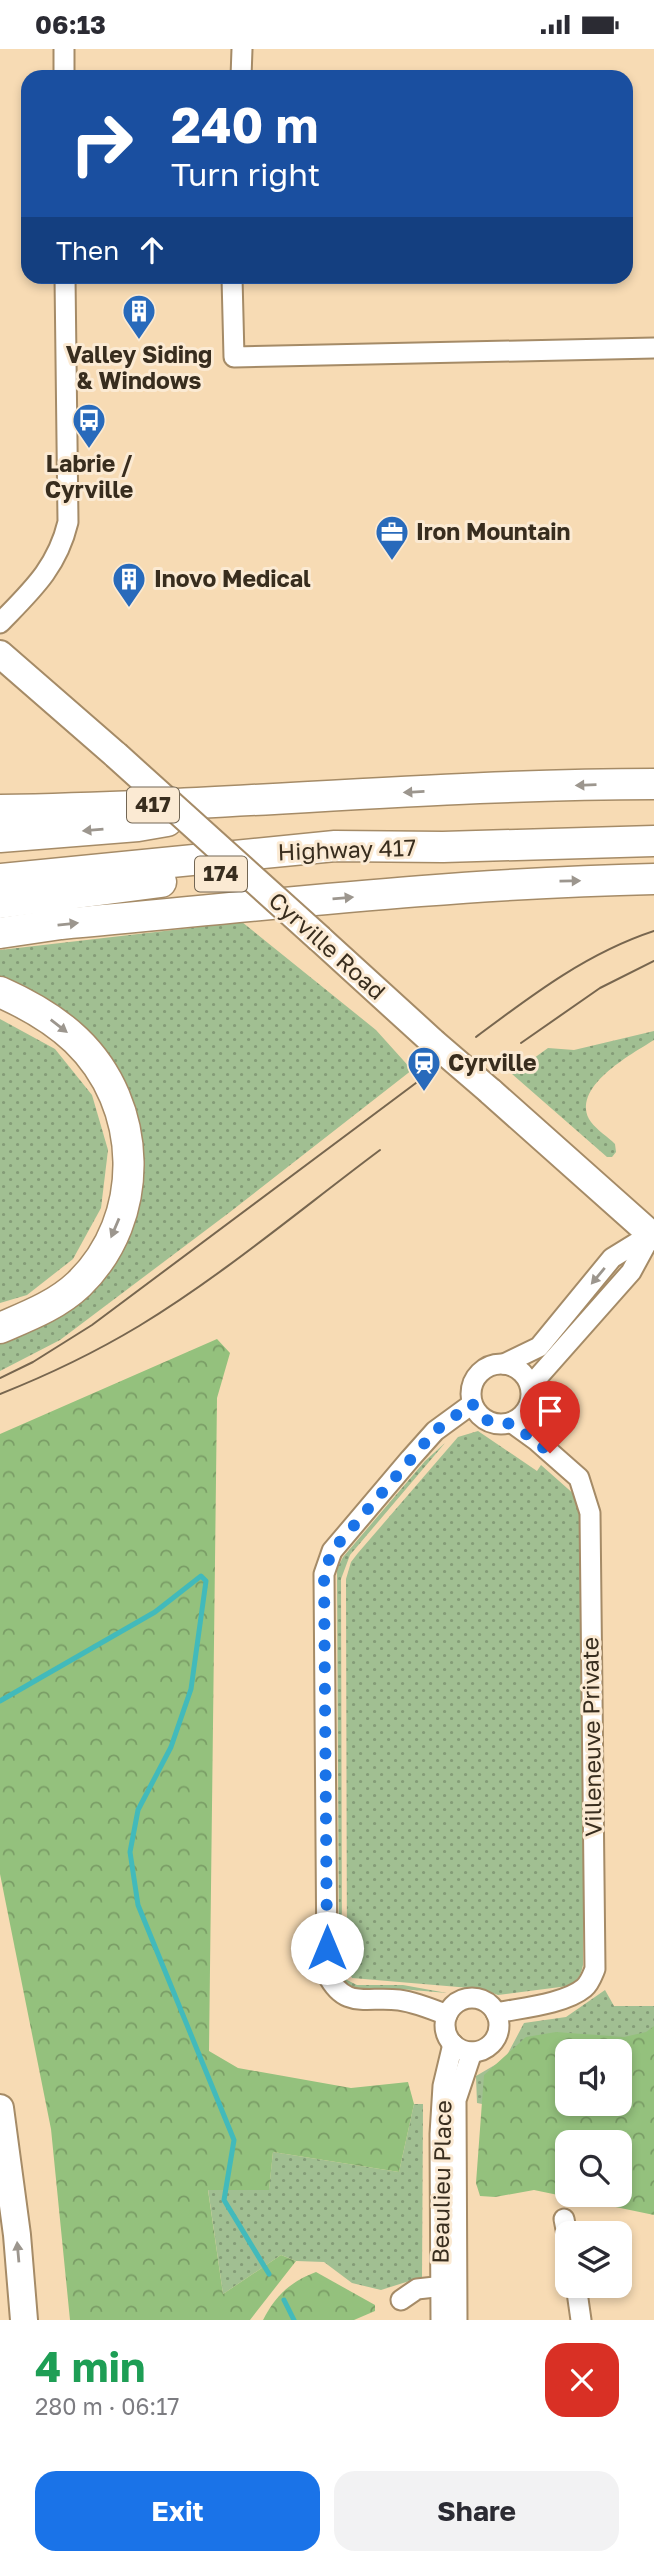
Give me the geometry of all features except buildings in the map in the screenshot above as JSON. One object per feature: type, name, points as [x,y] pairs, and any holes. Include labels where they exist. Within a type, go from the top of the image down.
[{"type":"highway","name":"417","points":[[0,810],[306,799],[482,788],[654,784]]},
{"type":"highway","points":[[0,837],[138,826],[306,799]]},
{"type":"highway","name":"Highway 417","points":[[0,879],[335,846],[443,848],[654,841]]},
{"type":"highway","name":"174","points":[[0,903],[443,848]]},
{"type":"highway","points":[[0,933],[75,923],[452,888],[550,881],[654,879]]},
{"type":"highway","points":[[0,992],[59,1025],[89,1054],[113,1090],[125,1127],[130,1161],[127,1192],[118,1221],[112,1237],[91,1270],[63,1297],[0,1328]]},
{"type":"main road","name":"Cyrville Road","points":[[0,654],[653,1235]]},
{"type":"main road","points":[[0,2108],[24,2320]]},
{"type":"street","points":[[64,49],[64,70]]},
{"type":"street","points":[[241,70],[242,49]]},
{"type":"street","points":[[0,623],[49,571],[63,541],[68,522],[65,284]]},
{"type":"street","points":[[232,284],[233,357],[654,348]]},
{"type":"street","points":[[504,1363],[525,1374],[531,1385],[532,1397],[529,1409],[521,1418],[499,1425],[487,1422],[478,1414],[472,1403],[470,1392],[481,1371],[539,1347],[612,1258],[653,1235]]},
{"type":"street","points":[[531,1385],[631,1272],[653,1235]]},
{"type":"street","points":[[447,2015],[400,2000],[349,1998],[334,1988],[327,1974],[324,1574],[332,1551],[410,1459],[435,1431],[472,1403]]},
{"type":"street","name":"Villeneuve Private","points":[[496,2013],[561,1999],[583,1990],[591,1981],[595,1969],[590,1513],[579,1479],[537,1441],[512,1423]]},
{"type":"street","points":[[461,2000],[481,2000],[490,2005],[496,2013],[498,2034],[492,2044],[482,2050],[461,2050],[453,2044],[445,2029],[447,2015],[452,2006],[461,2000]]},
{"type":"street","name":"Beaulieu Place","points":[[453,2044],[443,2086],[440,2134],[449,2285],[457,2320]]},
{"type":"street","name":"Beaulieu Place","points":[[441,2320],[449,2285],[457,2100],[472,2052]]},
{"type":"street","points":[[401,2300],[417,2289],[449,2285]]},
{"type":"street","points":[[578,2298],[581,2320]]},
{"type":"green space","points":[[242,922],[376,1030],[412,1070],[60,1340],[0,1371],[0,1338],[126,1237],[138,1206],[141,1175],[135,1114],[0,981],[0,950]]},
{"type":"green space","points":[[0,1019],[55,1049],[92,1095],[108,1150],[101,1208],[73,1259],[27,1295],[0,1303]]},
{"type":"green space","points":[[654,1031],[654,1040],[606,1073],[588,1097],[586,1109],[591,1122],[615,1144],[616,1152],[612,1157],[607,1157],[512,1074],[548,1048],[574,1050]]},
{"type":"green space","points":[[217,1339],[230,1353],[217,1398],[209,2051],[238,2068],[351,2088],[408,2082],[414,2104],[399,2172],[273,2152],[269,2190],[208,2190],[223,2294],[281,2255],[296,2261],[250,2320],[70,2320],[51,2129],[0,1874],[0,1434]]},
{"type":"green space","points":[[478,1431],[537,1471],[541,1465],[576,1496],[583,1516],[583,1965],[578,1977],[568,1986],[498,1995],[482,1989],[352,1978],[347,1968],[346,1579],[351,1562],[358,1553],[458,1437]]},
{"type":"green space","points":[[445,1443],[350,1555],[341,1579],[342,1966],[347,1980],[357,1985],[403,1985],[447,1993],[401,1989],[360,1990],[345,1983],[339,1963],[337,1569],[343,1557],[425,1461]]},
{"type":"green space","points":[[605,1990],[614,2006],[654,2006],[654,2138],[632,2134],[632,2130],[614,2130],[477,2103],[476,2076],[505,2059],[524,2023],[566,2017]]},
{"type":"green space","points":[[654,2026],[654,2215],[616,2207],[632,2207],[632,2130],[555,2130],[555,2194],[534,2190],[495,2197],[480,2196],[476,2183],[484,2075],[526,2037],[556,2032],[624,2037],[646,2032]]},
{"type":"green space","points":[[414,2104],[423,2104],[422,2277],[381,2290],[352,2283],[324,2262],[296,2261],[281,2255],[223,2294],[208,2189],[269,2189],[273,2152],[399,2172]]},
{"type":"green space","points":[[316,2272],[375,2305],[375,2311],[354,2320],[263,2320],[285,2290]]},
{"type":"waterway","points":[[0,1701],[155,1612],[201,1576],[206,1581],[191,1689],[171,1747],[138,1810],[130,1852],[138,1905],[234,2140],[224,2200],[269,2274]]},
{"type":"waterway","points":[[284,2300],[294,2320]]},
{"type":"tram line","points":[[476,1037],[583,963],[654,931]]},
{"type":"tram line","points":[[521,1043],[600,988],[654,961]]},
{"type":"tram line","points":[[0,1378],[33,1362],[92,1325],[432,1071]]},
{"type":"tram line","points":[[0,1394],[88,1354],[139,1326],[231,1263],[380,1150]]},
{"type":"place","name":"Valley Siding & Windows","points":[[139,341]]},
{"type":"place","name":"Labrie / Cyrville","points":[[89,450]]},
{"type":"place","name":"Iron Mountain","points":[[392,562]]},
{"type":"place","name":"Inovo Medical","points":[[129,609]]},
{"type":"place","name":"Cyrville","points":[[424,1093]]},
{"type":"route","points":[[327,1948],[324,1574],[332,1551],[435,1431],[472,1403],[478,1414],[487,1422],[499,1425],[512,1423],[550,1453]]}]
